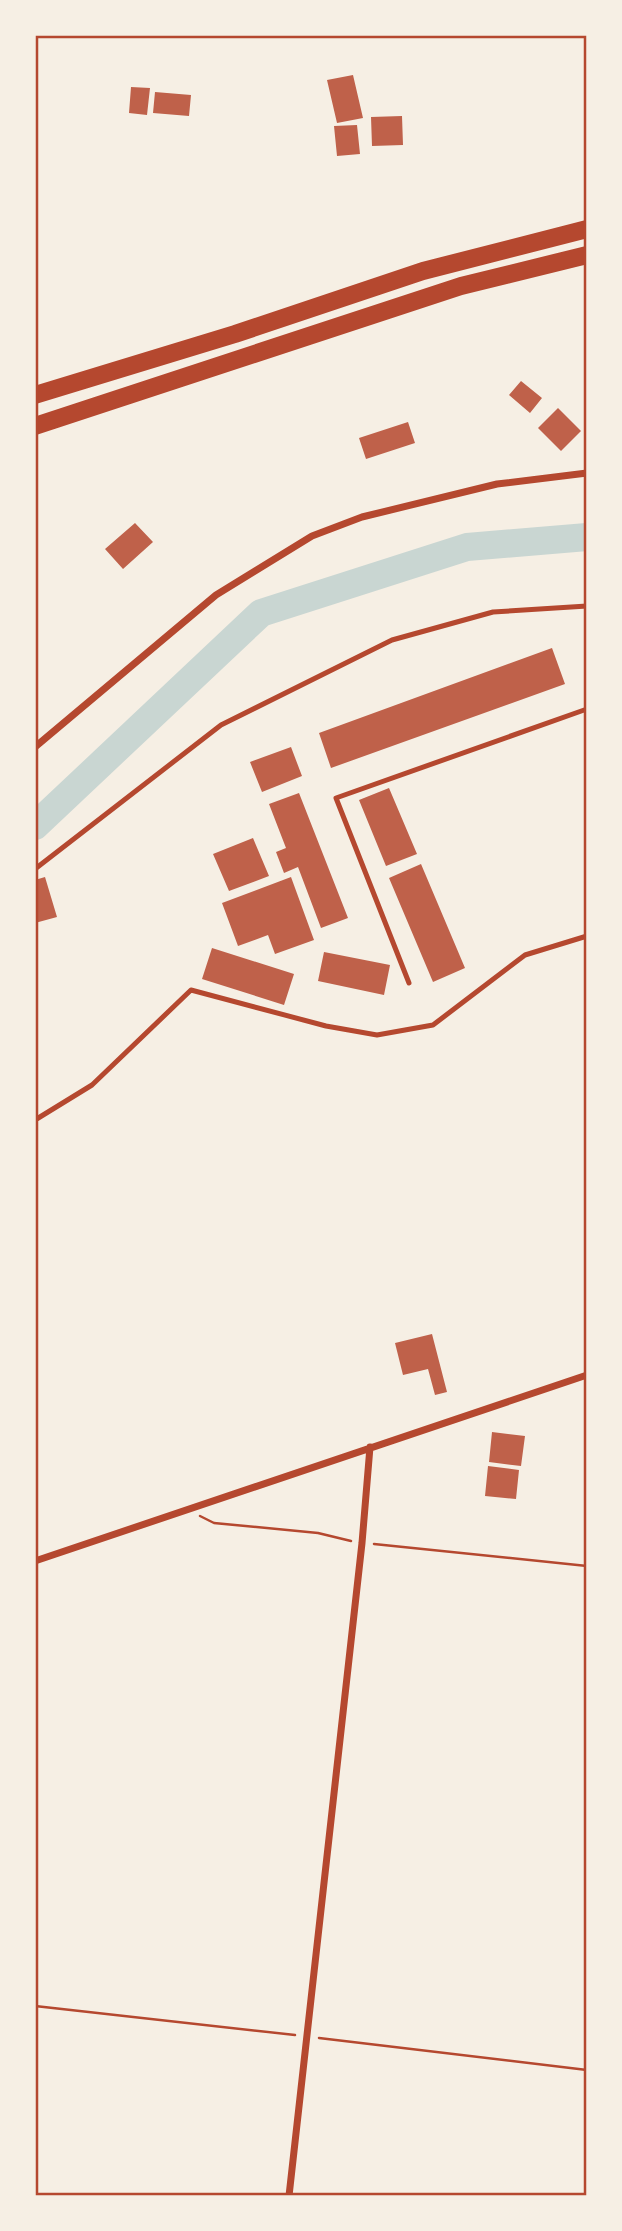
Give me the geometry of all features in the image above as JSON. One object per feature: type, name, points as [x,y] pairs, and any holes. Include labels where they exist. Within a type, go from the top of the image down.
[{"type":"highway","points":[[35,395],[235,334],[423,271],[587,229]]},
{"type":"highway","points":[[35,426],[461,286],[587,255]]},
{"type":"street","points":[[35,747],[216,595],[312,536],[362,517],[496,484],[587,473]]},
{"type":"street","points":[[35,1552],[38,1560],[196,1509],[370,1447],[587,1375]]},
{"type":"street","points":[[289,2196],[362,1543],[370,1447]]},
{"type":"lane","points":[[35,869],[221,725],[391,640],[493,612],[587,606]]},
{"type":"lane","points":[[409,984],[336,798],[587,709]]},
{"type":"lane","points":[[35,1120],[92,1086],[191,990],[326,1026],[377,1035],[433,1025],[525,955],[587,936]]},
{"type":"path","points":[[196,1509],[201,1519],[215,1524],[318,1533],[362,1543],[587,1566]]},
{"type":"building","points":[[353,75],[363,118],[337,123],[327,80]]},
{"type":"building","points":[[131,87],[150,88],[147,115],[129,113]]},
{"type":"building","points":[[155,92],[191,95],[189,116],[153,113]]},
{"type":"building","points":[[402,116],[403,145],[372,146],[371,117]]},
{"type":"building","points":[[357,125],[360,154],[337,156],[334,126]]},
{"type":"building","points":[[521,381],[542,398],[530,413],[509,395]]},
{"type":"building","points":[[558,408],[581,431],[561,451],[538,428]]},
{"type":"building","points":[[408,422],[415,443],[366,459],[359,438]]},
{"type":"building","points":[[135,523],[153,542],[123,569],[105,549]]},
{"type":"building","points":[[552,648],[565,684],[331,768],[319,733]]},
{"type":"building","points":[[291,747],[302,776],[262,792],[250,762]]},
{"type":"building","points":[[389,788],[417,854],[386,866],[359,800]]},
{"type":"building","points":[[299,793],[348,918],[321,928],[298,867],[284,873],[276,852],[286,848],[269,804]]},
{"type":"building","points":[[253,838],[269,876],[229,891],[213,854]]},
{"type":"building","points":[[421,864],[465,968],[433,982],[389,878]]},
{"type":"building","points":[[45,877],[57,917],[35,923],[35,880]]},
{"type":"building","points":[[291,877],[314,940],[275,954],[268,935],[238,946],[222,903]]},
{"type":"building","points":[[212,948],[294,974],[284,1005],[202,979]]},
{"type":"building","points":[[324,952],[390,965],[384,995],[318,981]]},
{"type":"building","points":[[432,1334],[447,1392],[435,1395],[428,1369],[403,1375],[395,1343]]},
{"type":"building","points":[[492,1432],[525,1436],[521,1466],[489,1462]]},
{"type":"building","points":[[488,1466],[519,1470],[516,1499],[485,1496]]},
{"type":"waterway","points":[[35,826],[261,613],[467,547],[587,537]]}]
